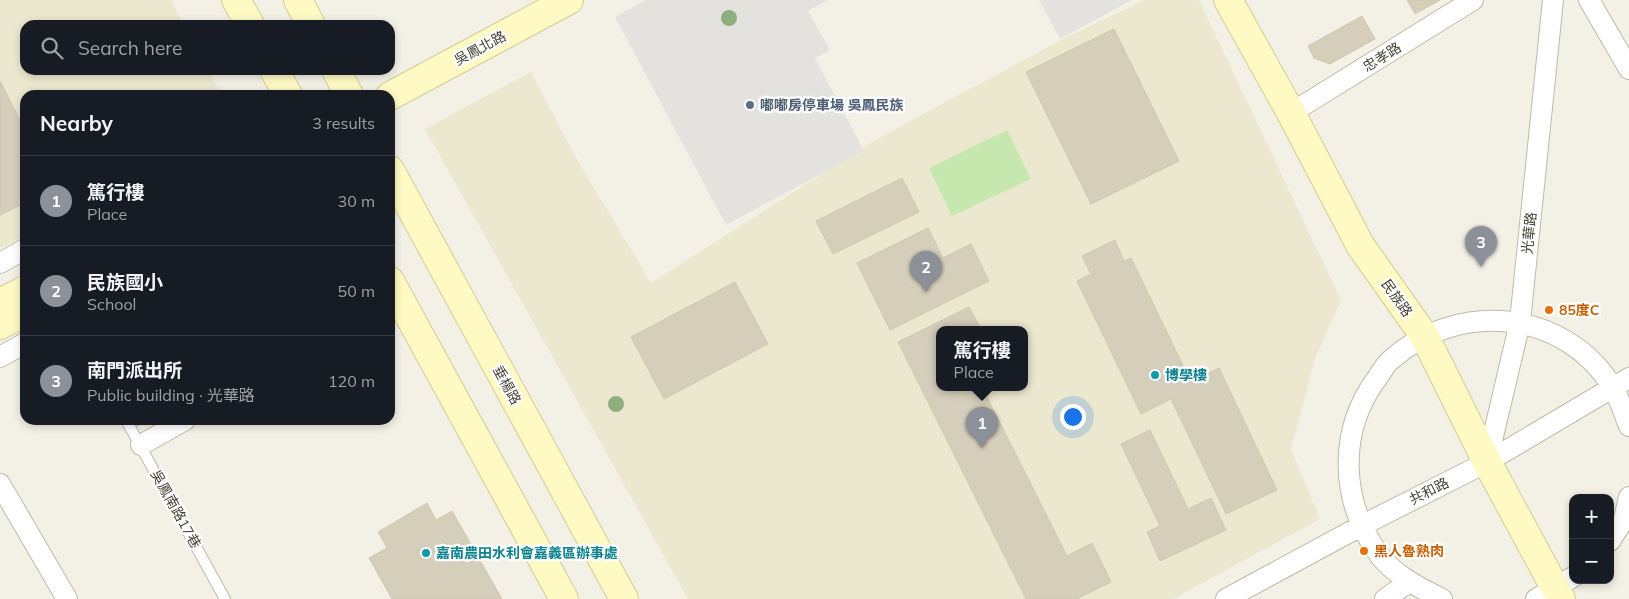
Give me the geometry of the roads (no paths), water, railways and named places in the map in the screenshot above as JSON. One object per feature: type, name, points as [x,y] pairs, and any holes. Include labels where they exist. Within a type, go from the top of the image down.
[{"type":"street","points":[[236,0],[247,20]]},
{"type":"street","points":[[298,0],[309,20]]},
{"type":"street","name":"吳鳳北路","points":[[395,93],[569,0]]},
{"type":"street","name":"民族路","points":[[1228,0],[1291,113],[1360,245],[1425,337],[1487,462],[1557,591]]},
{"type":"street","name":"忠孝路","points":[[1291,113],[1473,0]]},
{"type":"street","name":"光華路","points":[[1487,462],[1520,322],[1553,0]]},
{"type":"street","points":[[1589,0],[1629,69]]},
{"type":"street","points":[[277,75],[285,90]]},
{"type":"street","points":[[339,75],[346,90]]},
{"type":"street","name":"垂楊路","points":[[395,179],[624,599]]},
{"type":"street","points":[[0,263],[20,252]]},
{"type":"street","points":[[0,304],[20,293]]},
{"type":"street","points":[[395,299],[564,599]]},
{"type":"street","points":[[0,325],[20,315]]},
{"type":"street","points":[[1442,599],[1409,582],[1381,557],[1361,526],[1348,482],[1349,437],[1364,395],[1391,359],[1425,337],[1458,323],[1488,319],[1520,322],[1556,335],[1621,383],[1629,426]]},
{"type":"street","points":[[0,357],[20,346]]},
{"type":"street","name":"共和路","points":[[1226,599],[1361,526],[1487,462],[1621,383]]},
{"type":"street","points":[[141,445],[175,425]]},
{"type":"street","points":[[0,484],[67,599]]},
{"type":"street","points":[[1611,539],[1624,518],[1629,497]]},
{"type":"street","points":[[1385,599],[1409,582]]},
{"type":"lane","name":"吳鳳南路17巷","points":[[129,425],[225,599]]},
{"type":"place","name":"嘟嘟房停車場 吳鳳民族","points":[[750,105]]},
{"type":"place","name":"南門派出所","points":[[1481,267]]},
{"type":"place","name":"民族國小","points":[[926,292]]},
{"type":"place","name":"85度C","points":[[1549,310]]},
{"type":"place","name":"博學樓","points":[[1155,375]]},
{"type":"place","name":"篤行樓","points":[[982,448]]},
{"type":"place","name":"黑人魯熟肉","points":[[1364,551]]},
{"type":"place","name":"嘉南農田水利會嘉義區辦事處","points":[[426,553]]}]
